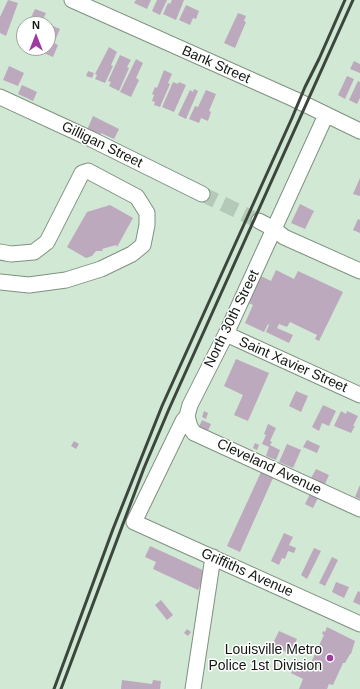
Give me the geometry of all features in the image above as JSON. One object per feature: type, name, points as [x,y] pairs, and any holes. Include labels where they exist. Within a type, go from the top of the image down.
[{"type":"street","name":"Bank Street","points":[[72,0],[88,3],[360,130]]},
{"type":"street","name":"Gilligan Street","points":[[0,97],[91,139],[202,194]]},
{"type":"street","name":"North 30th Street","points":[[134,522],[226,334],[326,114]]},
{"type":"street","points":[[0,252],[12,254],[34,252],[47,242],[82,173],[88,172],[137,197],[147,213],[147,225],[143,244],[132,254],[101,269],[66,280],[29,285],[0,282]]},
{"type":"street","points":[[259,221],[274,229],[284,237],[360,271]]},
{"type":"street","name":"Saint Xavier Street","points":[[226,334],[360,395]]},
{"type":"street","name":"Cleveland Avenue","points":[[187,416],[190,427],[194,433],[360,509]]},
{"type":"street","name":"Griffiths Avenue","points":[[134,522],[360,624]]},
{"type":"street","points":[[193,689],[213,557]]},
{"type":"building","points":[[8,0],[18,3],[6,36],[0,33],[0,17]]},
{"type":"building","points":[[136,0],[151,0],[147,9],[134,3]]},
{"type":"building","points":[[157,0],[167,0],[160,15],[152,11]]},
{"type":"building","points":[[172,0],[184,0],[176,20],[163,14],[168,3],[170,4]]},
{"type":"building","points":[[186,5],[199,11],[196,19],[193,18],[190,25],[179,20]]},
{"type":"building","points":[[35,9],[46,13],[45,16],[32,16]]},
{"type":"building","points":[[238,13],[246,16],[244,21],[246,22],[235,48],[224,43]]},
{"type":"building","points":[[56,27],[60,29],[56,38]]},
{"type":"building","points":[[109,47],[117,52],[111,65],[113,66],[105,83],[95,79],[97,75],[95,74]]},
{"type":"building","points":[[120,55],[131,60],[127,67],[129,68],[119,91],[109,86],[111,82],[108,81]]},
{"type":"building","points":[[136,59],[143,63],[136,78],[139,80],[131,97],[120,92]]},
{"type":"building","points":[[354,61],[360,64],[360,73],[350,69]]},
{"type":"building","points":[[9,66],[24,73],[18,86],[3,80]]},
{"type":"building","points":[[164,70],[172,74],[168,83],[170,84],[160,107],[154,105],[155,102],[152,101],[154,95],[152,94],[155,87],[157,88]]},
{"type":"building","points":[[88,71],[94,73],[92,78],[86,76]]},
{"type":"building","points":[[347,76],[354,79],[345,99],[338,95]]},
{"type":"building","points":[[358,81],[360,82],[360,98],[357,104],[349,100]]},
{"type":"building","points":[[173,82],[178,84],[179,82],[186,85],[174,112],[162,107]]},
{"type":"building","points":[[22,85],[37,92],[33,101],[18,94]]},
{"type":"building","points":[[194,89],[198,91],[186,119],[178,115],[190,90],[193,92]]},
{"type":"building","points":[[206,90],[216,94],[209,111],[211,112],[208,121],[201,118],[199,123],[189,119],[195,106],[198,107]]},
{"type":"building","points":[[93,116],[119,129],[114,139],[101,133],[100,136],[87,130]]},
{"type":"building","points":[[360,178],[360,196],[353,194]]},
{"type":"building","points":[[300,204],[314,211],[305,229],[291,223]]},
{"type":"building","points":[[110,205],[133,218],[117,247],[116,245],[102,249],[103,251],[96,251],[92,256],[86,258],[67,247],[87,212]]},
{"type":"building","points":[[358,219],[360,220],[360,233],[353,230]]},
{"type":"building","points":[[276,270],[294,279],[298,271],[343,292],[319,341],[315,339],[317,335],[290,322],[287,327],[279,324],[277,328],[293,335],[289,343],[266,332],[269,325],[268,324],[264,332],[245,323],[253,305],[249,303],[261,276],[271,281]]},
{"type":"building","points":[[236,359],[269,373],[248,421],[234,415],[243,395],[224,386]]},
{"type":"building","points":[[296,391],[308,396],[301,412],[289,406]]},
{"type":"building","points":[[323,405],[336,411],[329,426],[322,423],[319,431],[312,427]]},
{"type":"building","points":[[204,411],[208,413],[206,419],[202,417]]},
{"type":"building","points":[[341,411],[346,414],[347,411],[358,416],[351,433],[334,426]]},
{"type":"building","points":[[202,420],[211,424],[207,433],[198,429]]},
{"type":"building","points":[[268,424],[276,428],[270,441],[272,442],[270,445],[280,450],[276,460],[266,456],[269,447],[262,444],[266,435],[264,434]]},
{"type":"building","points":[[307,440],[320,446],[317,453],[303,447]]},
{"type":"building","points":[[74,441],[79,444],[76,449],[71,446]]},
{"type":"building","points":[[255,443],[259,445],[257,450],[253,448]]},
{"type":"building","points":[[287,444],[301,450],[293,468],[279,462]]},
{"type":"building","points":[[316,469],[329,475],[324,486],[310,480]]},
{"type":"building","points":[[261,472],[273,478],[240,552],[227,546]]},
{"type":"building","points":[[360,485],[360,499],[355,497]]},
{"type":"building","points":[[310,494],[318,498],[313,508],[305,504]]},
{"type":"building","points":[[284,533],[293,537],[289,545],[296,548],[294,553],[288,551],[285,559],[282,558],[279,565],[271,561]]},
{"type":"building","points":[[150,546],[207,572],[198,590],[153,569],[156,562],[145,557]]},
{"type":"building","points":[[314,548],[321,551],[307,579],[301,575]]},
{"type":"building","points":[[332,557],[338,560],[325,586],[319,583]]},
{"type":"building","points":[[336,582],[349,587],[344,598],[332,592]]},
{"type":"building","points":[[358,591],[360,592],[360,605],[353,602]]},
{"type":"building","points":[[161,600],[173,615],[167,620],[155,605]]},
{"type":"building","name":"Louisville Metro Police 1st Division","points":[[327,627],[355,641],[351,654],[345,663],[343,663],[333,685],[329,684],[327,689],[299,689],[303,679],[291,673],[296,664],[308,669],[324,635],[322,634],[323,631],[325,632]]},
{"type":"building","points":[[187,629],[191,632],[188,636],[184,633]]},
{"type":"building","points":[[279,631],[297,639],[290,654],[272,645]]},
{"type":"building","points":[[122,680],[152,684],[153,680],[161,681],[160,689],[121,689]]},
{"type":"tunnel","points":[[202,194],[259,221]]},
{"type":"railway","points":[[54,689],[113,529],[162,406],[345,0]]},
{"type":"railway","points":[[61,689],[144,468],[169,409],[353,0]]},
{"type":"place","name":"Louisville Metro Police 1st Division","points":[[330,658]]}]
